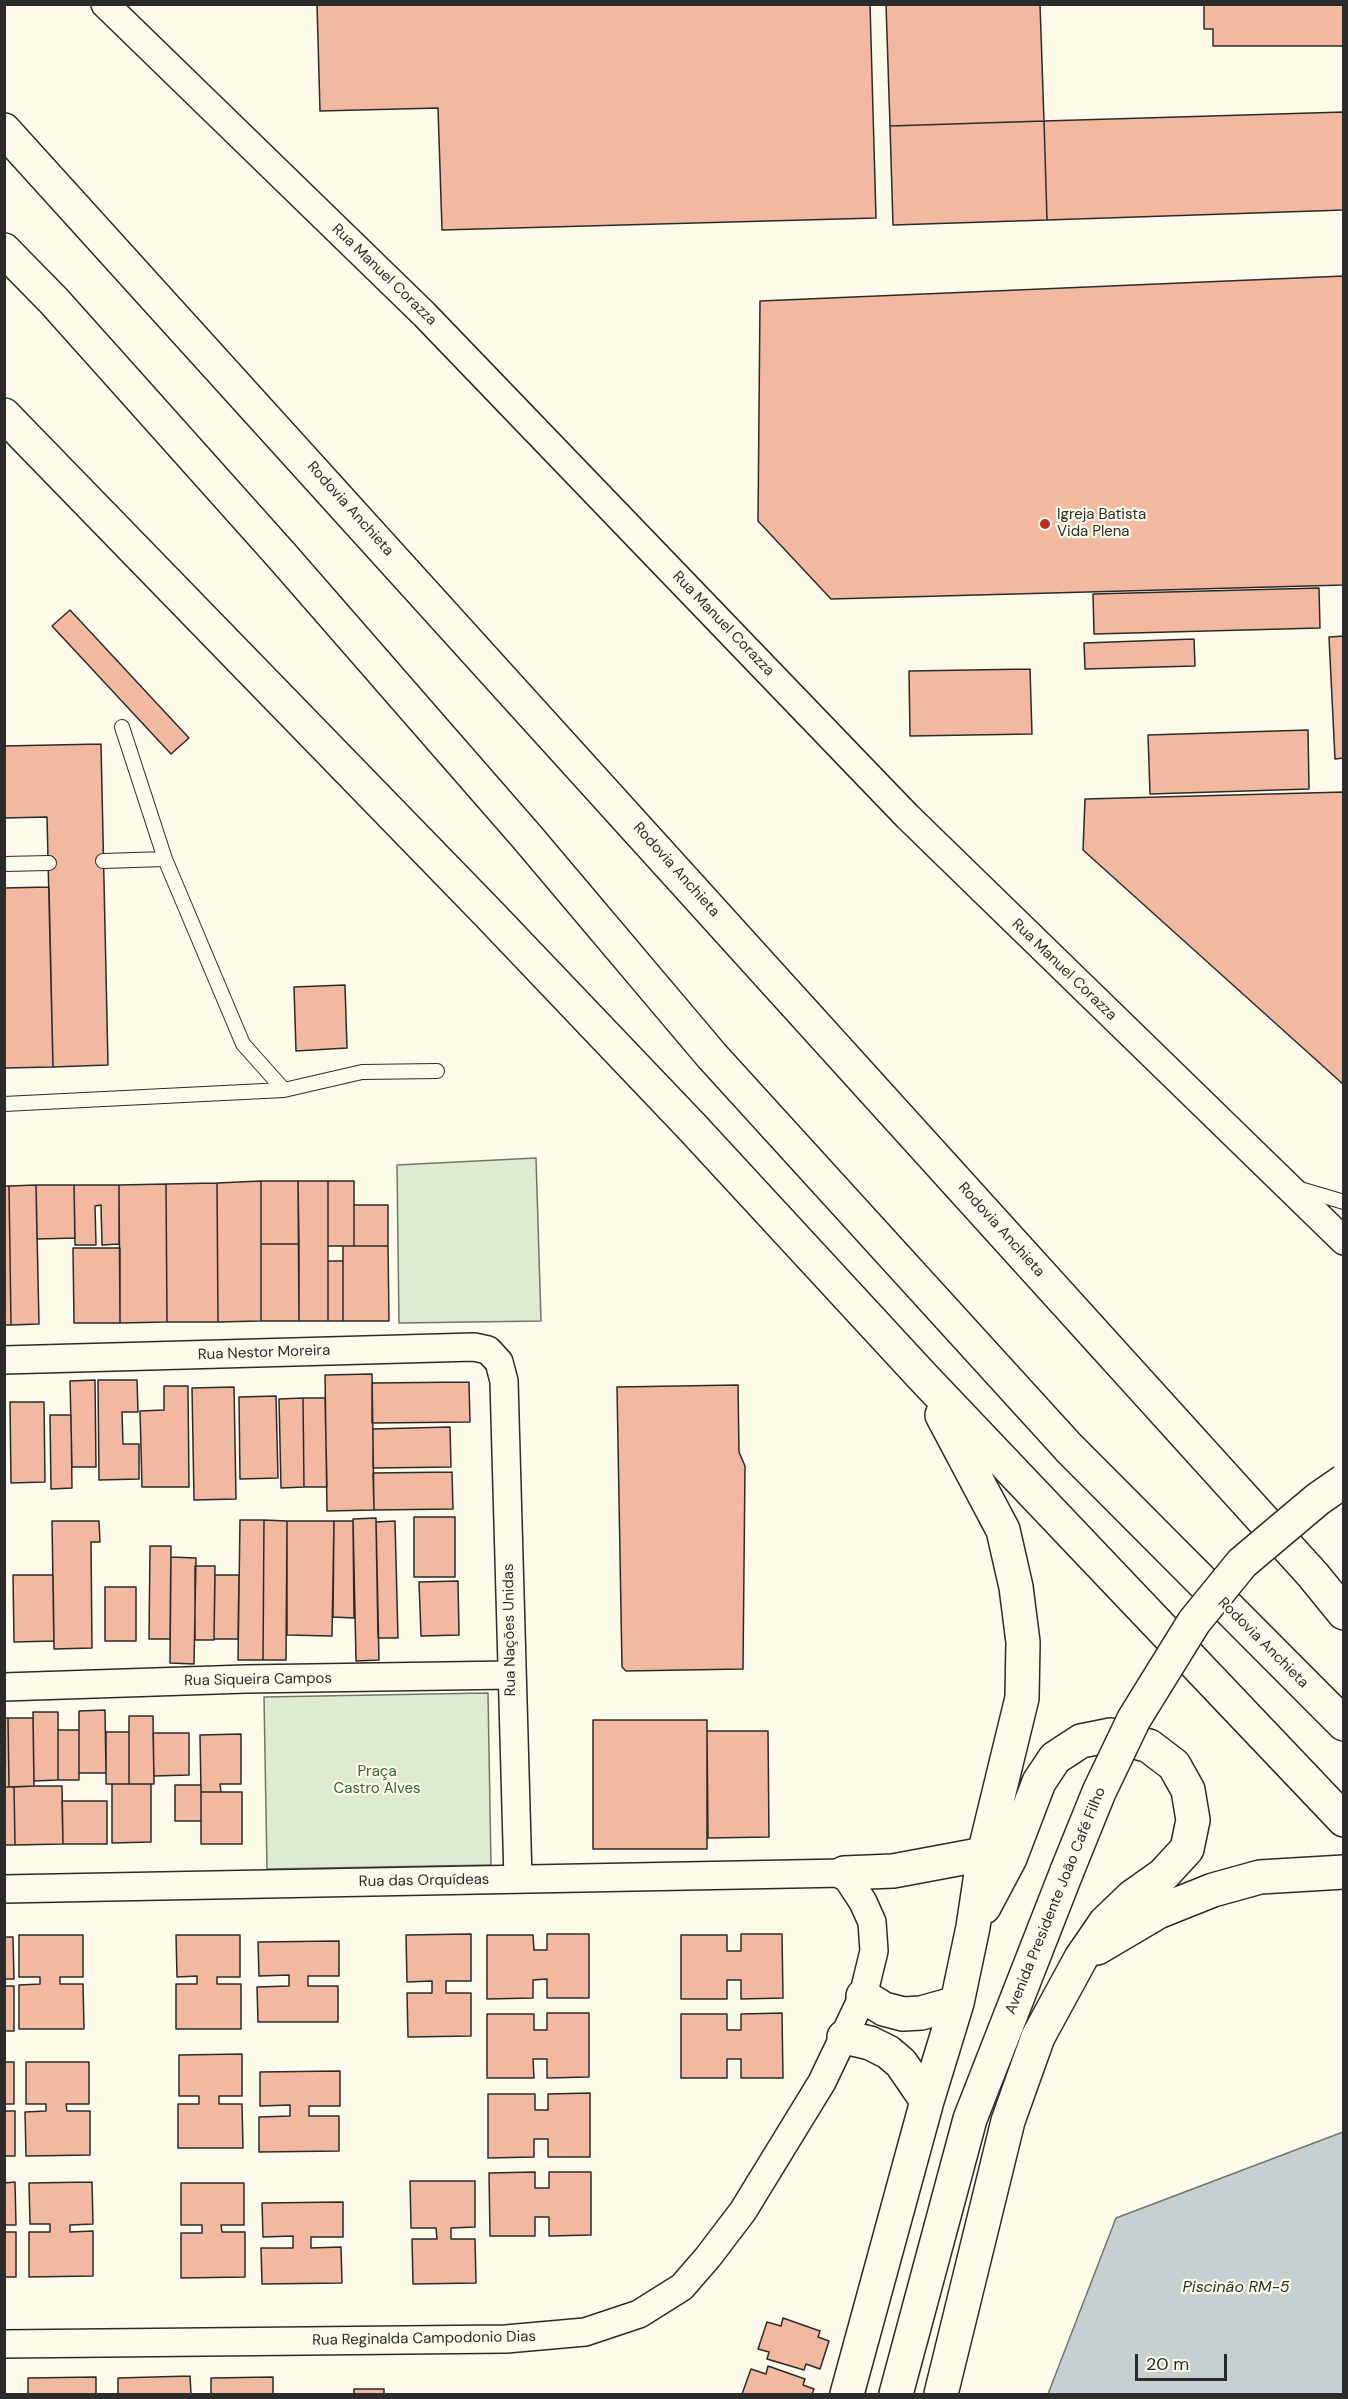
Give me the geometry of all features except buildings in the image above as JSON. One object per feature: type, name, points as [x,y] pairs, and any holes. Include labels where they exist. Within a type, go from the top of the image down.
[{"type":"main road","points":[[4,110],[31,156]]},
{"type":"main road","name":"Rodovia Anchieta","points":[[4,130],[31,156],[1313,1575],[1344,1613]]},
{"type":"main road","name":"Rodovia Anchieta","points":[[4,250],[54,301],[282,556],[527,837],[736,1082],[1069,1448],[1344,1724]]},
{"type":"main road","points":[[4,415],[692,1127],[922,1376],[1344,1820]]},
{"type":"main road","points":[[847,2394],[927,2101],[957,2003],[973,1927],[984,1854],[1022,1698],[1023,1642],[1016,1587],[1003,1530],[922,1376]]},
{"type":"main road","name":"Avenida Presidente João Café Filho","points":[[896,2394],[970,2119],[1083,1832],[1129,1730],[1194,1622],[1242,1563],[1318,1499],[1344,1481]]},
{"type":"main road","points":[[1313,1575],[1344,1585]]},
{"type":"main road","points":[[941,2394],[1008,2121],[1038,2037],[1081,1958],[1105,1923],[1132,1897],[1163,1875],[1187,1849],[1193,1820],[1188,1790],[1174,1765],[1149,1746],[1111,1735],[1081,1742],[1055,1758],[1039,1782],[1010,1858],[973,1927]]},
{"type":"main road","points":[[844,1873],[893,1871],[984,1854]]},
{"type":"main road","points":[[1081,1958],[1158,1912],[1213,1890],[1260,1877],[1344,1872]]},
{"type":"main road","points":[[863,1996],[884,2009],[903,2014],[921,2013],[957,2003]]},
{"type":"main road","points":[[844,2037],[870,2043],[888,2052],[901,2063],[927,2101]]},
{"type":"street","name":"Rua Manuel Corazza","points":[[105,4],[424,314],[907,816],[1344,1241]]},
{"type":"street","name":"Rua Nestor Moreira","points":[[4,1360],[474,1347],[488,1350],[499,1362],[504,1381]]},
{"type":"street","name":"Rua Nações Unidas","points":[[504,1381],[518,1880]]},
{"type":"street","name":"Rua Siqueira Campos","points":[[4,1687],[246,1679],[511,1675]]},
{"type":"street","name":"Rua das Orquídeas","points":[[4,1888],[844,1873]]},
{"type":"street","name":"Rua Reginalda Campodonio Dias","points":[[4,2344],[506,2339],[585,2332],[639,2314],[682,2287],[743,2211],[822,2082],[844,2037],[863,1996],[874,1951],[872,1922],[863,1902],[844,1873]]},
{"type":"lane","points":[[122,727],[165,859],[243,1044],[284,1090]]},
{"type":"lane","points":[[103,861],[165,859]]},
{"type":"lane","points":[[4,864],[49,863]]},
{"type":"lane","points":[[4,1104],[284,1090],[362,1072],[437,1071]]},
{"type":"lane","points":[[1286,1185],[1344,1202]]},
{"type":"green space","points":[[536,1158],[541,1321],[399,1323],[397,1165]]},
{"type":"green space","name":"Praça Castro Alves","points":[[488,1693],[491,1865],[267,1869],[264,1697]]},
{"type":"water","name":"Piscinão RM-5","points":[[1343,2132],[1343,2394],[1048,2394],[1116,2218]]},
{"type":"place","name":"Igreja Batista Vida Plena","points":[[1045,524]]}]
